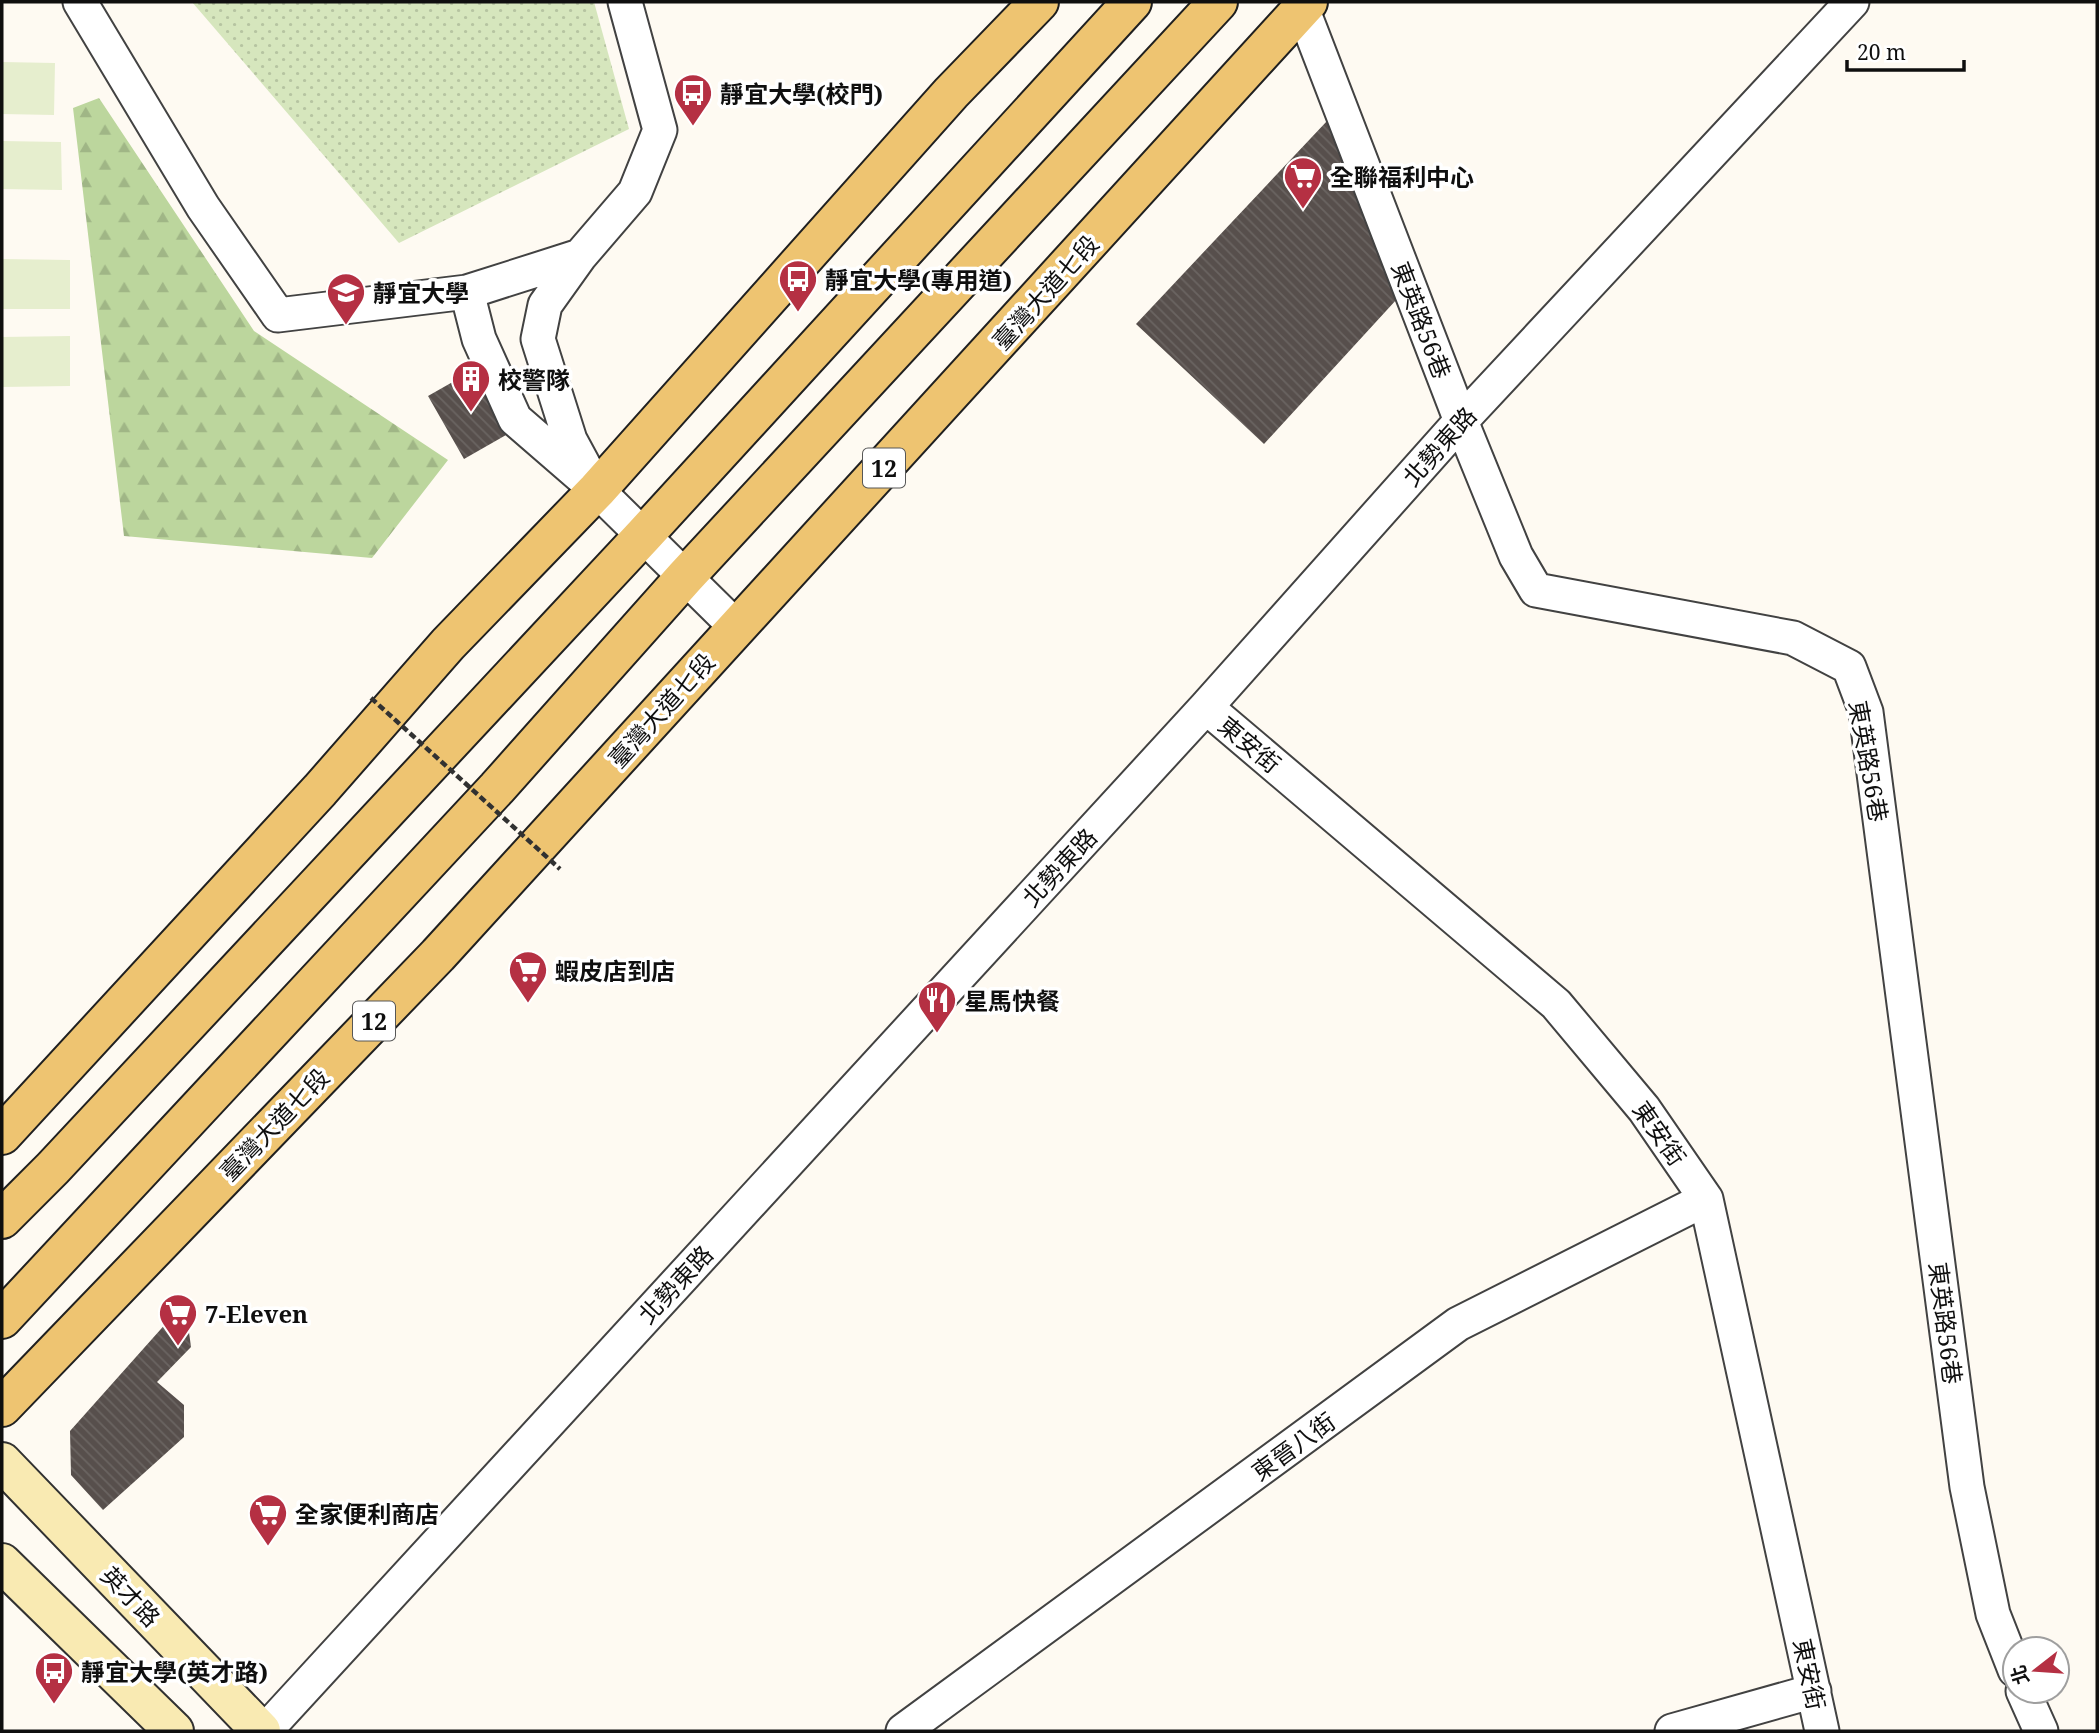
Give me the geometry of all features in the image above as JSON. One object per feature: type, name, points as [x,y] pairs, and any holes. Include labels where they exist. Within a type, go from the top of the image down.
[{"type":"main road","points":[[2,1135],[320,790],[449,644],[597,490],[951,93],[1040,2]]},
{"type":"main road","points":[[2,1219],[72,1148],[643,536],[1132,2]]},
{"type":"main road","points":[[2,1319],[487,799],[685,577],[1218,2]]},
{"type":"main road","name":"臺灣大道七段","points":[[2,1407],[438,955],[1305,5]]},
{"type":"street","points":[[80,2],[203,207],[278,315],[467,292],[580,256]]},
{"type":"street","points":[[597,490],[570,440],[538,339],[545,305],[580,256],[635,192],[660,130],[625,2]]},
{"type":"street","name":"北勢東路","points":[[263,1731],[1206,707],[1461,421],[1852,2]]},
{"type":"street","name":"東英路56巷","points":[[1305,5],[1461,421],[1516,556],[1536,590],[1793,638],[1849,667],[1866,712],[1967,1488],[1993,1614],[2001,1635]]},
{"type":"street","points":[[467,292],[479,339],[515,419],[597,490],[737,628]]},
{"type":"street","name":"東安街","points":[[1206,707],[1556,1004],[1644,1109],[1706,1199],[1822,1731]]},
{"type":"street","name":"東晉八街","points":[[903,1731],[1458,1324],[1706,1199]]},
{"type":"street","name":"英才路","points":[[2,1462],[263,1731]]},
{"type":"street","points":[[2,1563],[174,1731]]},
{"type":"street","points":[[1672,1731],[1814,1691]]},
{"type":"street","points":[[2029,1705],[2041,1731]]},
{"type":"path","points":[[371,698],[560,869]]},
{"type":"green space","points":[[192,2],[594,2],[629,129],[399,243]]},
{"type":"green space","points":[[2,62],[55,63],[54,115],[2,114]]},
{"type":"green space","points":[[99,98],[254,331],[448,460],[372,558],[124,536],[73,108]]},
{"type":"green space","points":[[2,141],[61,142],[62,190],[2,189]]},
{"type":"green space","points":[[2,259],[70,260],[70,309],[2,309]]},
{"type":"green space","points":[[70,336],[70,386],[2,387],[2,337]]},
{"type":"building","name":"全聯福利中心","points":[[1327,121],[1397,299],[1264,444],[1136,324]]},
{"type":"building","name":"校警隊","points":[[479,367],[515,430],[464,459],[428,396]]},
{"type":"building","points":[[185,1302],[191,1347],[157,1382],[184,1405],[184,1437],[103,1510],[71,1475],[70,1431]]},
{"type":"place","name":"靜宜大學(校門)","points":[[693,127]]},
{"type":"place","name":"全聯福利中心","points":[[1303,210]]},
{"type":"place","name":"靜宜大學(專用道)","points":[[798,313]]},
{"type":"place","name":"靜宜大學","points":[[346,326]]},
{"type":"place","name":"校警隊","points":[[471,413]]},
{"type":"place","name":"蝦皮店到店","points":[[528,1004]]},
{"type":"place","name":"星馬快餐","points":[[937,1034]]},
{"type":"place","name":"7-Eleven","points":[[178,1347]]},
{"type":"place","name":"全家便利商店","points":[[268,1547]]},
{"type":"place","name":"靜宜大學(英才路)","points":[[54,1705]]}]
